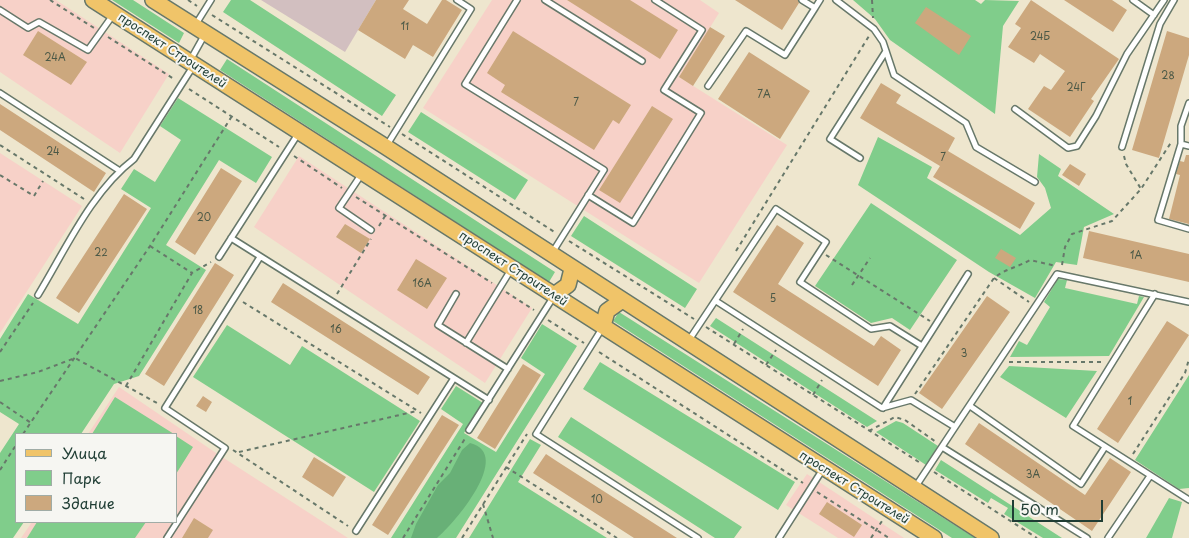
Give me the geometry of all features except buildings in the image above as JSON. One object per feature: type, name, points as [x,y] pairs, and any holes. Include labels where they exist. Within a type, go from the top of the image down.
[{"type":"main road","name":"проспект Строителей","points":[[93,0],[934,538]]},
{"type":"main road","points":[[153,0],[386,147],[550,255],[991,538]]},
{"type":"main road","points":[[554,295],[568,285],[572,269]]},
{"type":"main road","points":[[603,326],[607,310],[621,300]]},
{"type":"lane","points":[[38,295],[93,205],[120,170],[134,159],[182,84],[191,63],[204,11],[211,0]]},
{"type":"lane","points":[[386,147],[471,9],[457,0]]},
{"type":"lane","points":[[517,0],[465,84],[604,170],[550,255]]},
{"type":"lane","points":[[545,0],[642,61]]},
{"type":"lane","points":[[588,195],[633,223],[701,113],[664,90],[702,30],[655,0]]},
{"type":"lane","points":[[802,0],[815,8]]},
{"type":"lane","points":[[708,86],[746,31],[785,55],[820,0]]},
{"type":"lane","points":[[836,0],[874,29],[883,42],[894,75],[966,123],[976,147],[1035,182]]},
{"type":"lane","points":[[1133,0],[1154,15]]},
{"type":"lane","points":[[1015,109],[1068,148],[1078,146],[1096,116],[1127,54],[1164,0]]},
{"type":"lane","points":[[1122,147],[1160,24],[1174,0]]},
{"type":"lane","points":[[0,10],[28,28],[39,22],[88,50],[114,14]]},
{"type":"lane","points":[[860,158],[830,139],[886,51]]},
{"type":"lane","points":[[0,93],[120,170]]},
{"type":"lane","points":[[1189,103],[1181,126],[1181,144],[1158,220],[1189,229]]},
{"type":"lane","points":[[219,257],[299,132]]},
{"type":"lane","points":[[1181,144],[1189,146]]},
{"type":"lane","points":[[363,172],[339,208],[371,230]]},
{"type":"lane","points":[[688,343],[776,209],[826,242],[800,282],[871,329],[890,326],[922,346]]},
{"type":"lane","points":[[231,238],[488,400]]},
{"type":"lane","points":[[178,520],[225,448],[165,408],[260,257]]},
{"type":"lane","points":[[466,343],[512,268]]},
{"type":"lane","points":[[882,408],[968,274]]},
{"type":"lane","points":[[914,489],[1057,274],[1189,302]]},
{"type":"lane","points":[[456,294],[438,325],[508,369]]},
{"type":"lane","points":[[1155,294],[1073,426],[1189,500]]},
{"type":"lane","points":[[469,430],[554,295]]},
{"type":"lane","points":[[716,301],[882,408],[911,400],[956,427]]},
{"type":"lane","points":[[603,326],[536,434],[698,538]]},
{"type":"lane","points":[[356,531],[454,378]]},
{"type":"lane","points":[[970,406],[1081,484],[1105,447]]},
{"type":"lane","points":[[942,447],[1087,538]]},
{"type":"lane","points":[[779,538],[824,468]]},
{"type":"lane","points":[[1108,538],[1150,476]]},
{"type":"lane","points":[[166,538],[176,523]]},
{"type":"path","points":[[50,0],[889,538]]},
{"type":"path","points":[[189,0],[1038,538]]},
{"type":"path","points":[[736,252],[874,29],[872,0]]},
{"type":"path","points":[[232,37],[237,30]]},
{"type":"path","points":[[25,433],[150,246],[232,116]]},
{"type":"path","points":[[911,400],[994,278],[1004,270],[1017,267],[1030,260],[1061,267],[1065,247],[1072,234],[1112,221],[1141,189],[1181,126]]},
{"type":"path","points":[[0,145],[93,205]]},
{"type":"path","points":[[1122,147],[1126,164],[1141,189]]},
{"type":"path","points":[[0,175],[34,196],[43,181]]},
{"type":"path","points":[[332,302],[385,216]]},
{"type":"path","points":[[150,246],[192,273]]},
{"type":"path","points":[[820,251],[936,325]]},
{"type":"path","points":[[126,386],[192,273],[219,257]]},
{"type":"path","points":[[852,285],[870,258]]},
{"type":"path","points":[[994,278],[1036,307]]},
{"type":"path","points":[[0,352],[38,295]]},
{"type":"path","points":[[234,297],[429,418]]},
{"type":"path","points":[[734,344],[748,322]]},
{"type":"path","points":[[766,365],[780,342]]},
{"type":"path","points":[[0,381],[38,372],[75,358],[165,408]]},
{"type":"path","points":[[1127,462],[1185,373],[1189,358]]},
{"type":"path","points":[[999,362],[1113,362]]},
{"type":"path","points":[[813,395],[827,373]]},
{"type":"path","points":[[0,402],[31,423]]},
{"type":"path","points":[[239,452],[417,411]]},
{"type":"path","points":[[869,431],[895,417],[905,420],[942,447]]},
{"type":"path","points":[[403,538],[469,430]]},
{"type":"path","points":[[462,538],[528,432]]},
{"type":"path","points":[[0,470],[15,447]]},
{"type":"path","points":[[225,448],[239,452],[356,531]]},
{"type":"path","points":[[506,467],[617,538]]},
{"type":"path","points":[[483,504],[493,538]]},
{"type":"path","points":[[872,538],[889,510]]},
{"type":"shaded area","points":[[0,0],[56,0],[169,74],[120,153],[0,72]]},
{"type":"shaded area","points":[[261,0],[376,0],[345,52]]},
{"type":"shaded area","points":[[492,0],[700,0],[719,13],[679,77],[787,145],[699,283],[423,108]]},
{"type":"shaded area","points":[[0,153],[82,206],[0,333]]},
{"type":"shaded area","points":[[299,156],[532,308],[485,383],[254,227]]},
{"type":"shaded area","points":[[119,387],[219,455],[348,538],[21,538],[31,523],[178,523],[178,433],[89,433]]},
{"type":"shaded area","points":[[807,474],[904,538],[838,538],[786,505]]},
{"type":"green space","points":[[112,0],[133,0],[184,33],[179,43]]},
{"type":"green space","points":[[231,0],[250,0],[396,95],[382,116],[223,12]]},
{"type":"green space","points":[[853,0],[975,0],[981,4],[985,0],[1019,1],[1003,26],[995,114],[890,40],[875,19]]},
{"type":"green space","points":[[227,59],[555,272],[549,282],[220,70]]},
{"type":"green space","points":[[178,98],[272,157],[256,183],[219,160],[166,245],[206,270],[139,376],[114,384],[82,433],[15,433],[15,523],[23,523],[13,538],[0,538],[0,453],[19,424],[0,412],[0,339],[28,294],[78,324],[151,208],[121,189],[134,169],[155,182],[181,140],[160,126]]},
{"type":"green space","points":[[421,112],[528,180],[515,200],[408,132]]},
{"type":"green space","points":[[878,137],[932,167],[927,178],[1020,235],[1051,208],[1045,188],[1037,177],[1039,154],[1061,169],[1058,176],[1114,214],[1084,227],[1077,265],[1056,262],[1035,298],[989,272],[858,185]]},
{"type":"green space","points":[[871,203],[957,260],[910,330],[892,318],[871,323],[815,286]]},
{"type":"green space","points":[[584,216],[697,289],[685,308],[571,236]]},
{"type":"green space","points":[[1058,279],[1067,280],[1065,288],[1137,304],[1139,296],[1144,297],[1109,356],[1010,357],[1019,341],[1027,345],[1050,307],[1044,302]]},
{"type":"green space","points":[[619,312],[975,538],[952,538],[613,321]]},
{"type":"green space","points":[[716,318],[877,421],[867,427],[710,326]]},
{"type":"green space","points":[[542,324],[577,346],[456,538],[391,538],[463,424],[441,409],[456,386],[483,403],[464,433],[496,452],[545,374],[521,358]]},
{"type":"green space","points":[[227,325],[290,365],[302,346],[420,421],[374,492],[193,377]]},
{"type":"green space","points":[[600,362],[795,482],[778,510],[583,389]]},
{"type":"green space","points":[[1009,366],[1097,371],[1066,418],[1000,377]]},
{"type":"green space","points":[[1189,375],[1189,488],[1179,489],[1135,460]]},
{"type":"green space","points":[[115,397],[172,433],[93,433]]},
{"type":"green space","points":[[571,417],[742,527],[734,538],[715,538],[558,437]]},
{"type":"green space","points":[[896,421],[903,423],[938,446],[926,465],[876,432]]},
{"type":"green space","points":[[178,437],[193,447],[178,471]]},
{"type":"green space","points":[[530,439],[541,445],[518,482],[607,538],[469,538]]},
{"type":"green space","points":[[470,443],[482,450],[486,461],[483,474],[467,505],[437,538],[411,538],[416,524],[438,485],[450,473],[462,450]]},
{"type":"green space","points":[[941,460],[1062,538],[1043,538],[1004,514],[1008,508],[991,498],[988,503],[935,470]]},
{"type":"green space","points":[[1169,498],[1182,502],[1172,538],[1146,538]]},
{"type":"green space","points":[[36,523],[145,523],[135,538],[27,538]]}]
